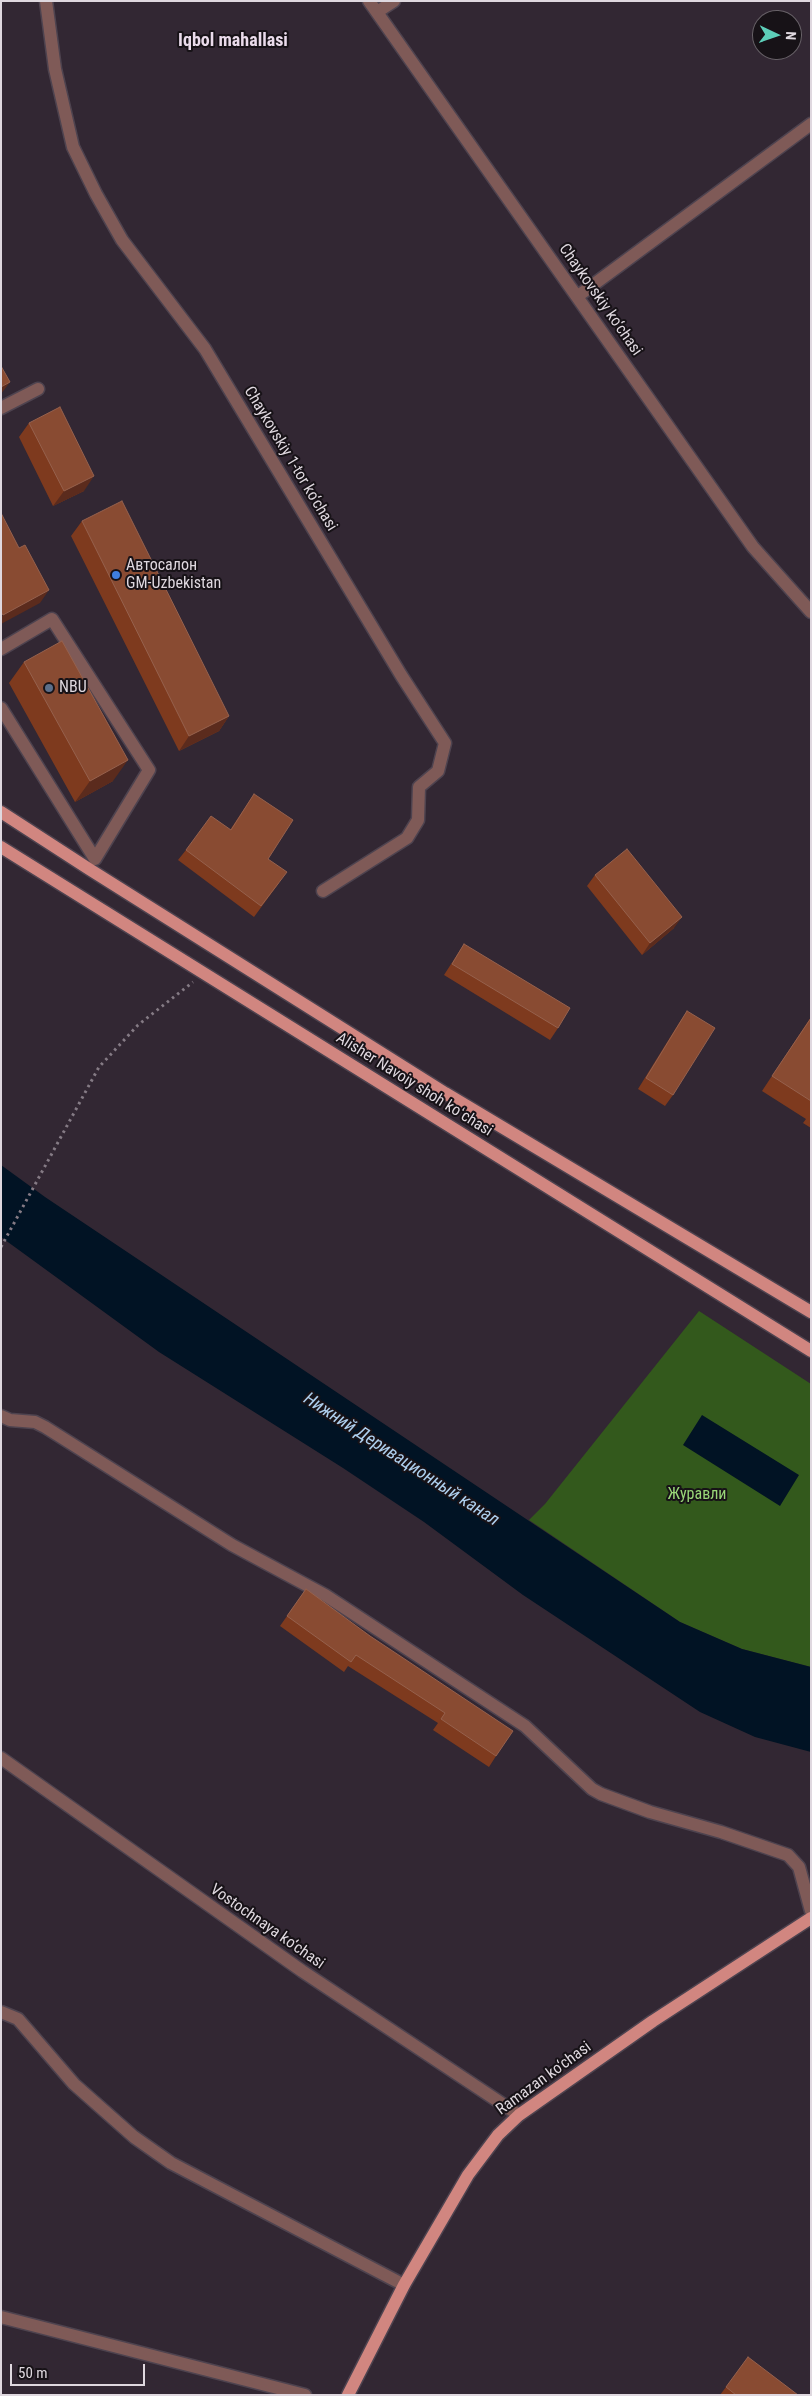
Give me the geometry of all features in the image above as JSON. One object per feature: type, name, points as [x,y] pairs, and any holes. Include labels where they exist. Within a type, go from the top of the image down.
[{"type":"main road","name":"Alisher Navoiy shoh koʻchasi","points":[[1,812],[92,864],[445,1093],[811,1312]]},
{"type":"main road","name":"Alisher Navoiy shoh koʻchasi","points":[[1,847],[811,1351]]},
{"type":"main road","name":"Ramazan ko‘chasi","points":[[348,2395],[404,2285],[482,2154],[519,2115],[653,2021],[811,1918]]},
{"type":"street","name":"Chaykovskiy 1-tor ko‘chasi","points":[[46,1],[55,69],[73,147],[96,194],[122,240],[205,349],[444,743],[438,771],[419,786],[418,820],[407,838],[324,891]]},
{"type":"street","name":"Chaykovskiy ko‘chasi","points":[[369,1],[753,547],[811,612]]},
{"type":"street","points":[[377,12],[394,1]]},
{"type":"street","points":[[578,296],[811,124]]},
{"type":"street","points":[[1,408],[38,389]]},
{"type":"street","points":[[1,649],[52,618],[149,770],[92,864],[1,708]]},
{"type":"street","points":[[1,1416],[10,1420],[35,1422],[45,1427],[232,1546],[325,1595],[525,1726],[592,1789],[650,1812],[721,1832],[788,1855],[794,1860],[798,1868],[811,1911]]},
{"type":"street","name":"Vostochnaya ko‘chasi","points":[[1,1758],[294,1966],[519,2115]]},
{"type":"street","points":[[1,2012],[18,2019],[74,2084],[134,2137],[171,2162],[404,2285]]},
{"type":"street","points":[[1,2317],[305,2395]]},
{"type":"path","points":[[1,1247],[99,1067],[138,1025],[204,974]]},
{"type":"green space","name":"Журавли","points":[[699,1311],[811,1384],[811,1667],[742,1649],[680,1622],[529,1520],[545,1504]]},
{"type":"water","name":"Нижний Деривационный канал","points":[[1,1165],[45,1197],[680,1622],[742,1649],[811,1667],[811,1752],[755,1737],[700,1712],[523,1595],[424,1522],[343,1468],[159,1352],[1,1237]]},
{"type":"water","points":[[702,1415],[799,1475],[780,1506],[683,1445]]},
{"type":"building","points":[[1,366],[10,382],[1,387]]},
{"type":"building","points":[[60,407],[94,476],[64,491],[29,423]]},
{"type":"building","points":[[122,501],[229,716],[189,736],[82,521]]},
{"type":"building","points":[[1,513],[19,548],[25,545],[49,590],[3,615],[1,612]]},
{"type":"building","points":[[62,641],[128,760],[90,781],[24,662]]},
{"type":"building","points":[[254,794],[293,820],[268,859],[287,872],[261,906],[186,850],[211,816],[231,830]]},
{"type":"building","points":[[627,849],[682,917],[650,943],[595,875]]},
{"type":"building","points":[[464,944],[570,1008],[558,1028],[452,964]]},
{"type":"building","points":[[687,1011],[715,1028],[673,1095],[646,1078]]},
{"type":"building","points":[[811,1018],[811,1101],[772,1076]]},
{"type":"building","points":[[306,1589],[370,1636],[513,1731],[496,1756],[441,1719],[445,1713],[356,1655],[351,1662],[287,1616]]},
{"type":"building","points":[[748,2357],[798,2395],[736,2395],[726,2387]]},
{"type":"place","name":"Автосалон GM-Uzbekistan","points":[[116,575]]},
{"type":"place","name":"NBU","points":[[49,688]]},
{"type":"district","name":"Iqbol mahallasi","points":[[233,41]]}]
